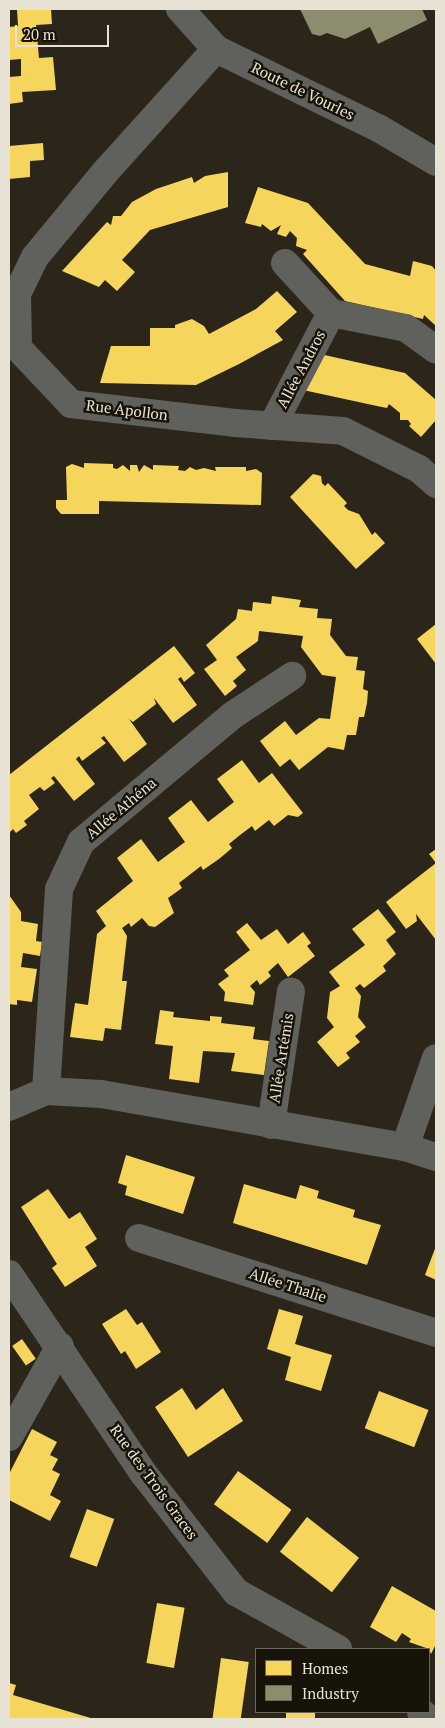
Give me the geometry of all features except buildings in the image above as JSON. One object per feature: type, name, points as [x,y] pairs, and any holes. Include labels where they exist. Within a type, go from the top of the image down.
[{"type":"street","name":"Route de Vourles","points":[[180,9],[216,49],[380,129],[436,162]]},
{"type":"street","name":"Rue Apollon","points":[[216,49],[106,171],[35,257],[13,292],[18,348],[71,404],[272,426],[343,431],[419,469],[436,484]]},
{"type":"street","name":"Allée Andros","points":[[285,263],[331,313],[406,328],[436,350]]},
{"type":"street","name":"Allée Andros","points":[[272,426],[331,313]]},
{"type":"street","name":"Allée Athéna","points":[[46,1091],[59,889],[81,842],[233,715],[292,676]]},
{"type":"street","name":"Allée Artémis","points":[[271,1125],[291,991]]},
{"type":"street","points":[[405,1147],[429,1071],[436,1058]]},
{"type":"street","points":[[9,1107],[46,1091],[101,1094],[405,1147],[436,1157]]},
{"type":"street","name":"Allée Thalie","points":[[139,1238],[436,1333]]},
{"type":"street","name":"Rue des Trois Graces","points":[[9,1274],[60,1346],[144,1474],[236,1592],[336,1648]]},
{"type":"street","points":[[9,1437],[60,1346]]}]
